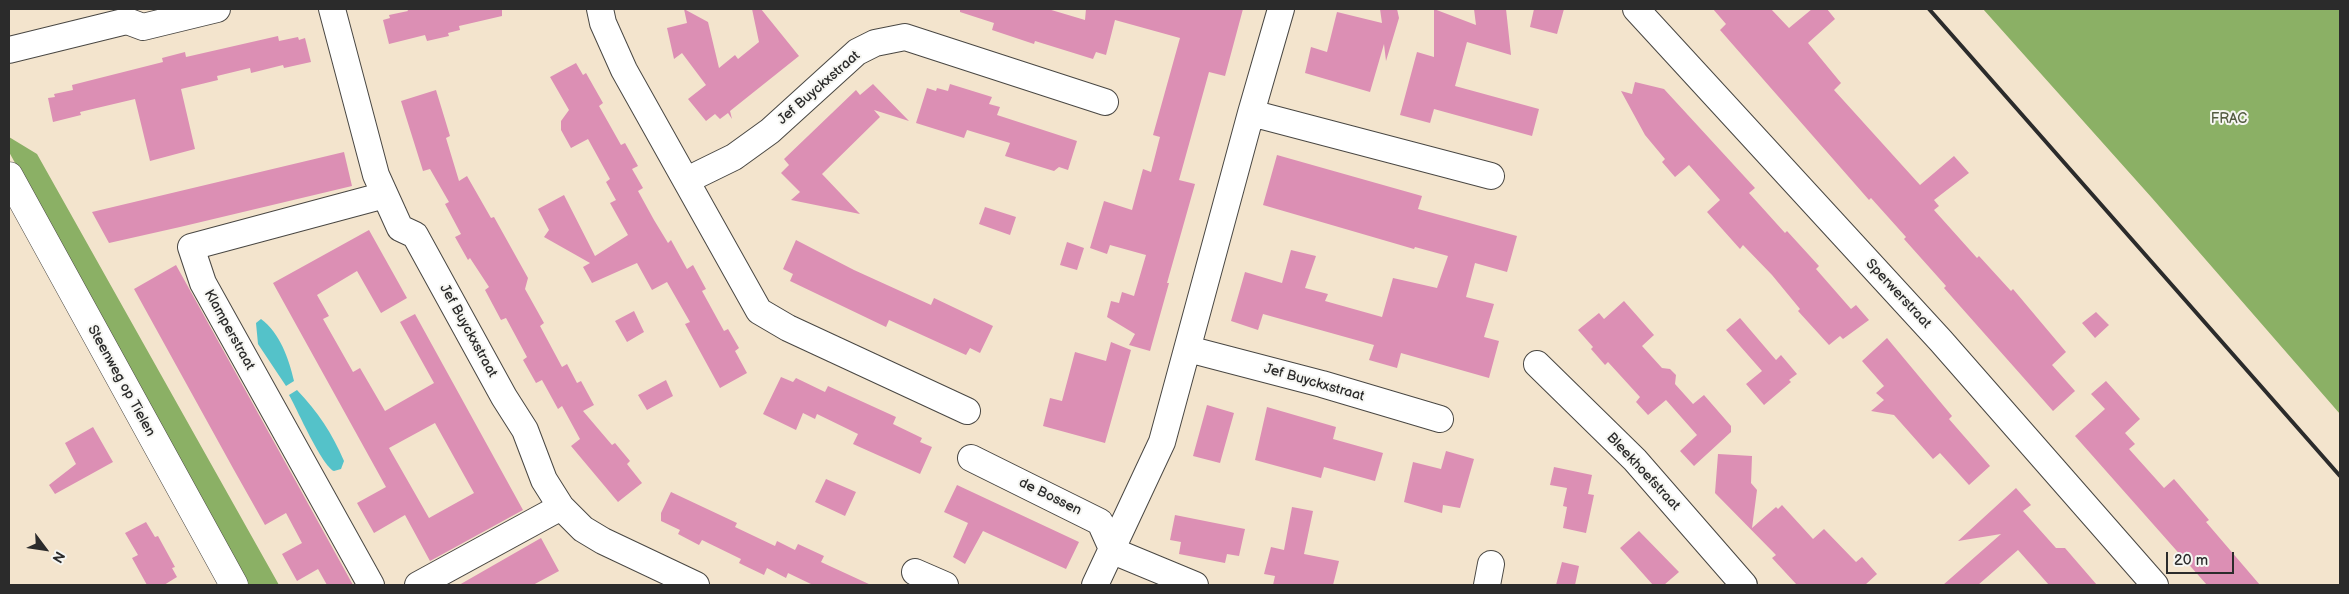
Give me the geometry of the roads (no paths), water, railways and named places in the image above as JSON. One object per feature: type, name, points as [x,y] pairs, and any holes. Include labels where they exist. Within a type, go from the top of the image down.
[{"type":"street","points":[[9,50],[127,21],[143,27],[217,9]]},
{"type":"street","name":"Jef Buyckxstraat","points":[[332,9],[376,175],[400,228],[414,235],[504,397],[525,430],[544,480],[560,507],[583,529],[603,542],[696,585]]},
{"type":"street","points":[[600,9],[603,23],[624,70],[759,310],[788,328],[967,411]]},
{"type":"street","points":[[1095,585],[1113,551],[1162,442],[1281,9]]},
{"type":"street","name":"Sperwerstraat","points":[[1636,9],[1941,341],[2154,585]]},
{"type":"street","name":"Jef Buyckxstraat","points":[[686,180],[734,157],[770,131],[857,52],[875,43],[905,37],[1105,102]]},
{"type":"street","points":[[1251,113],[1491,176]]},
{"type":"street","name":"Steenweg op Tielen","points":[[9,176],[234,585]]},
{"type":"street","name":"Klamperstraat","points":[[371,585],[203,283],[191,247],[385,195]]},
{"type":"street","name":"Jef Buyckxstraat","points":[[1188,349],[1322,384],[1440,420]]},
{"type":"street","name":"Bleekhoefstraat","points":[[1537,364],[1635,460],[1744,585]]},
{"type":"street","name":"de Bossen","points":[[971,458],[1100,522],[1113,551]]},
{"type":"street","points":[[418,585],[560,507]]},
{"type":"street","points":[[1113,551],[1195,585]]},
{"type":"street","points":[[915,572],[945,585]]},
{"type":"water","points":[[261,319],[278,339],[286,355],[294,381],[286,386],[258,344],[256,323]]},
{"type":"water","points":[[297,390],[312,406],[335,441],[344,461],[341,469],[334,471],[323,459],[289,395]]},
{"type":"railway","points":[[1929,9],[2340,476]]},
{"type":"park label","name":"FRAC","points":[[2229,119]]}]
